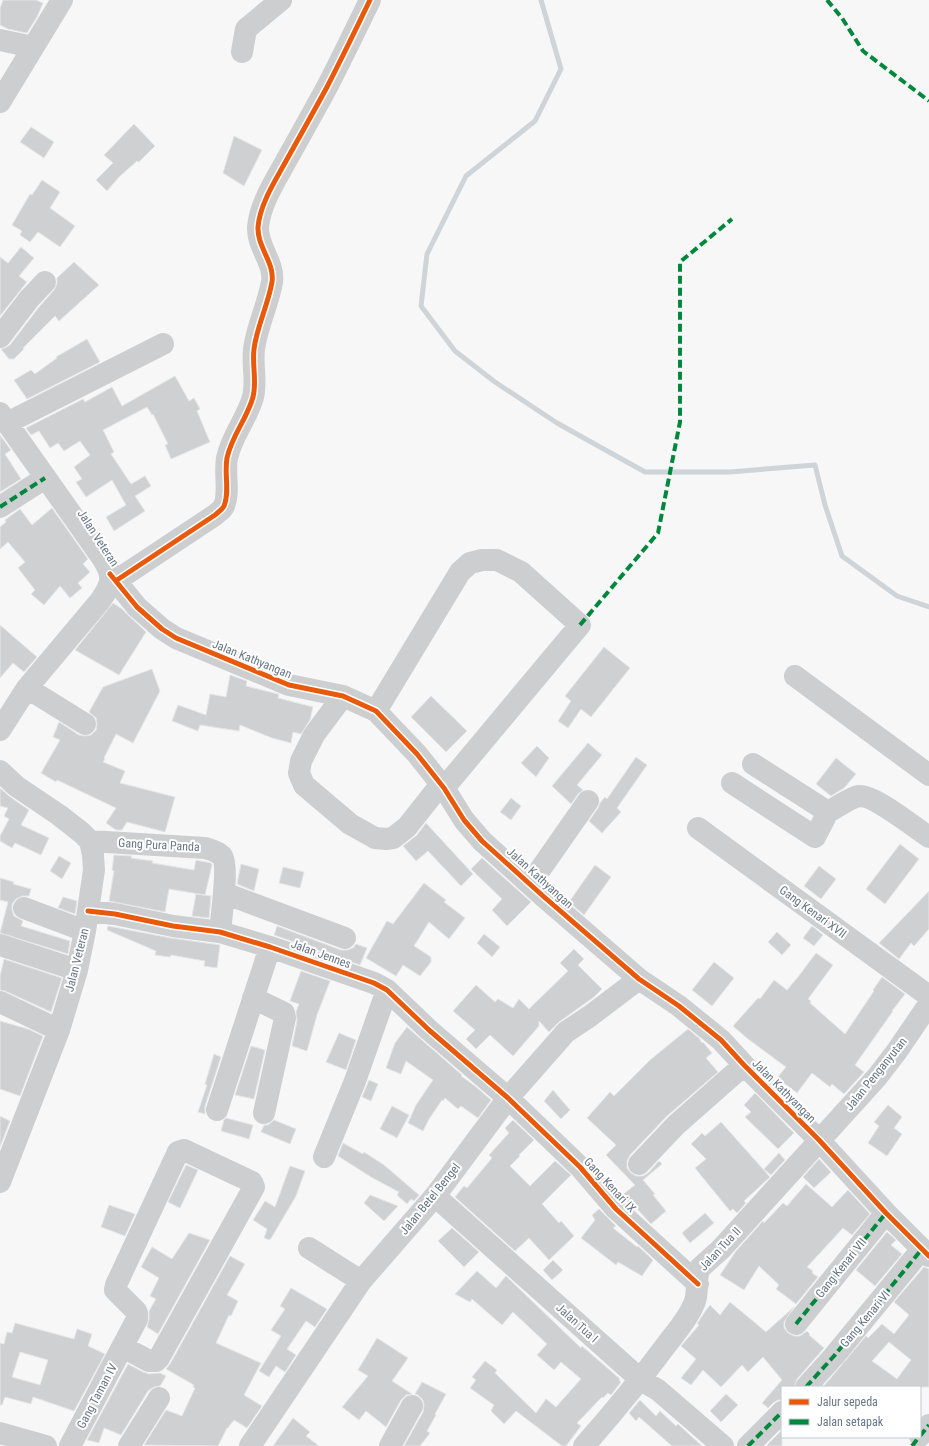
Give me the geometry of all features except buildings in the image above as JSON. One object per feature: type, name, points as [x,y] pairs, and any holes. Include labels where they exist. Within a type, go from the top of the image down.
[{"type":"street","points":[[0,102],[62,0]]},
{"type":"street","points":[[242,52],[241,24],[281,0]]},
{"type":"street","points":[[113,577],[215,515],[223,508],[226,497],[227,460],[233,439],[253,398],[255,384],[253,370],[254,349],[272,281],[269,262],[260,242],[258,228],[262,210],[274,183],[327,86],[370,0]]},
{"type":"street","points":[[0,40],[34,47]]},
{"type":"street","points":[[0,337],[29,299],[45,282]]},
{"type":"street","points":[[4,418],[163,344]]},
{"type":"street","name":"Jalan Veteran","points":[[0,730],[27,688],[100,601],[107,591],[113,577],[103,559],[4,418]]},
{"type":"street","points":[[0,507],[45,478]]},
{"type":"street","points":[[343,696],[314,735],[301,761],[299,773],[304,785],[350,824],[375,838],[393,838],[407,827],[580,625],[521,572],[497,560],[482,560],[470,563],[460,572],[376,710]]},
{"type":"street","name":"Jalan Kathyangan","points":[[113,577],[137,607],[176,638],[289,685],[343,696],[376,710],[404,739],[442,786],[477,835],[530,884],[640,979],[700,1022],[721,1040],[819,1140],[886,1213],[925,1252]]},
{"type":"street","points":[[795,676],[929,775]]},
{"type":"street","points":[[27,688],[85,724]]},
{"type":"street","points":[[753,764],[828,812]]},
{"type":"street","points":[[0,771],[16,786],[74,826],[90,841]]},
{"type":"street","points":[[732,783],[815,837],[828,812],[858,796],[865,797],[884,806],[929,837]]},
{"type":"street","points":[[530,884],[588,801]]},
{"type":"street","name":"Gang Kenari XVII","points":[[698,828],[929,996]]},
{"type":"street","name":"Jalan Veteran","points":[[0,1182],[59,1030],[77,970],[87,921],[94,870],[90,841]]},
{"type":"street","name":"Gang Pura Panda","points":[[90,841],[205,848],[216,852],[222,857],[225,863],[220,932]]},
{"type":"street","points":[[224,893],[346,938]]},
{"type":"street","name":"Jalan Jennes","points":[[24,908],[87,921],[115,914],[173,926],[220,932],[270,947],[374,984],[387,990],[429,1030],[508,1098]]},
{"type":"street","points":[[0,945],[77,970]]},
{"type":"street","points":[[217,1110],[270,947]]},
{"type":"street","name":"Jalan Betel Bengel","points":[[250,1446],[361,1281],[435,1196],[508,1098],[566,1032],[640,979]]},
{"type":"street","points":[[324,1157],[355,1081],[387,990]]},
{"type":"street","points":[[253,998],[280,1010],[284,1013],[285,1018],[264,1113]]},
{"type":"street","points":[[0,1002],[59,1030]]},
{"type":"street","name":"Jalan Penganyutan","points":[[819,1140],[877,1077],[897,1051],[929,1004]]},
{"type":"street","points":[[639,1164],[676,1126],[744,1065]]},
{"type":"street","name":"Gang Kenari IX","points":[[508,1098],[580,1167],[616,1209],[698,1284]]},
{"type":"street","name":"Jalan Tua II","points":[[584,1446],[641,1380],[693,1307],[698,1291],[698,1272],[700,1268],[721,1249],[819,1140]]},
{"type":"street","name":"Gang Taman IV","points":[[70,1446],[138,1316],[136,1311],[115,1290],[116,1285],[178,1152],[184,1150],[252,1182],[254,1187],[159,1358],[156,1361],[149,1361],[123,1347]]},
{"type":"street","name":"Jalan Tua I","points":[[435,1196],[641,1380],[658,1390],[723,1446]]},
{"type":"street","name":"Gang Kenari VII","points":[[796,1324],[886,1213]]},
{"type":"street","points":[[309,1248],[361,1281]]},
{"type":"street","name":"Gang Kenari VI","points":[[807,1386],[925,1252]]},
{"type":"street","points":[[129,1446],[159,1398]]},
{"type":"street","points":[[390,1446],[412,1406]]},
{"type":"street","points":[[748,1446],[781,1413]]},
{"type":"street","points":[[921,1435],[929,1425]]},
{"type":"street","points":[[0,1433],[46,1446]]},
{"type":"street","points":[[912,1446],[918,1438]]},
{"type":"waterway","points":[[541,0],[561,69],[535,121],[466,176],[427,254],[421,306],[455,351],[495,382],[557,423],[645,472],[730,472],[815,465],[825,505],[842,556],[897,596],[929,607]]},
{"type":"marked path","points":[[827,0],[842,18],[863,51],[929,101]]},
{"type":"marked path","points":[[580,625],[658,533],[680,422],[680,262],[732,219]]},
{"type":"marked path","points":[[0,507],[45,478]]},
{"type":"marked path","points":[[796,1324],[886,1213]]},
{"type":"marked path","points":[[807,1386],[834,1356],[922,1249]]},
{"type":"marked path","points":[[748,1446],[781,1413]]},
{"type":"marked path","points":[[921,1435],[929,1425]]},
{"type":"marked path","points":[[912,1446],[918,1438]]},
{"type":"cycle path","points":[[117,580],[215,515],[224,506],[227,495],[227,458],[232,442],[247,413],[253,397],[255,385],[254,349],[272,282],[271,268],[258,234],[259,218],[273,185],[327,87],[370,0]]},
{"type":"cycle path","points":[[110,574],[137,607],[162,629],[176,638],[289,685],[343,696],[376,711],[417,754],[444,788],[464,820],[482,841],[639,979],[679,1006],[721,1040],[819,1140],[886,1213],[929,1256]]},
{"type":"cycle path","points":[[88,911],[115,914],[173,926],[220,932],[270,947],[374,983],[387,990],[429,1030],[508,1098],[580,1167],[616,1209],[698,1284]]}]
